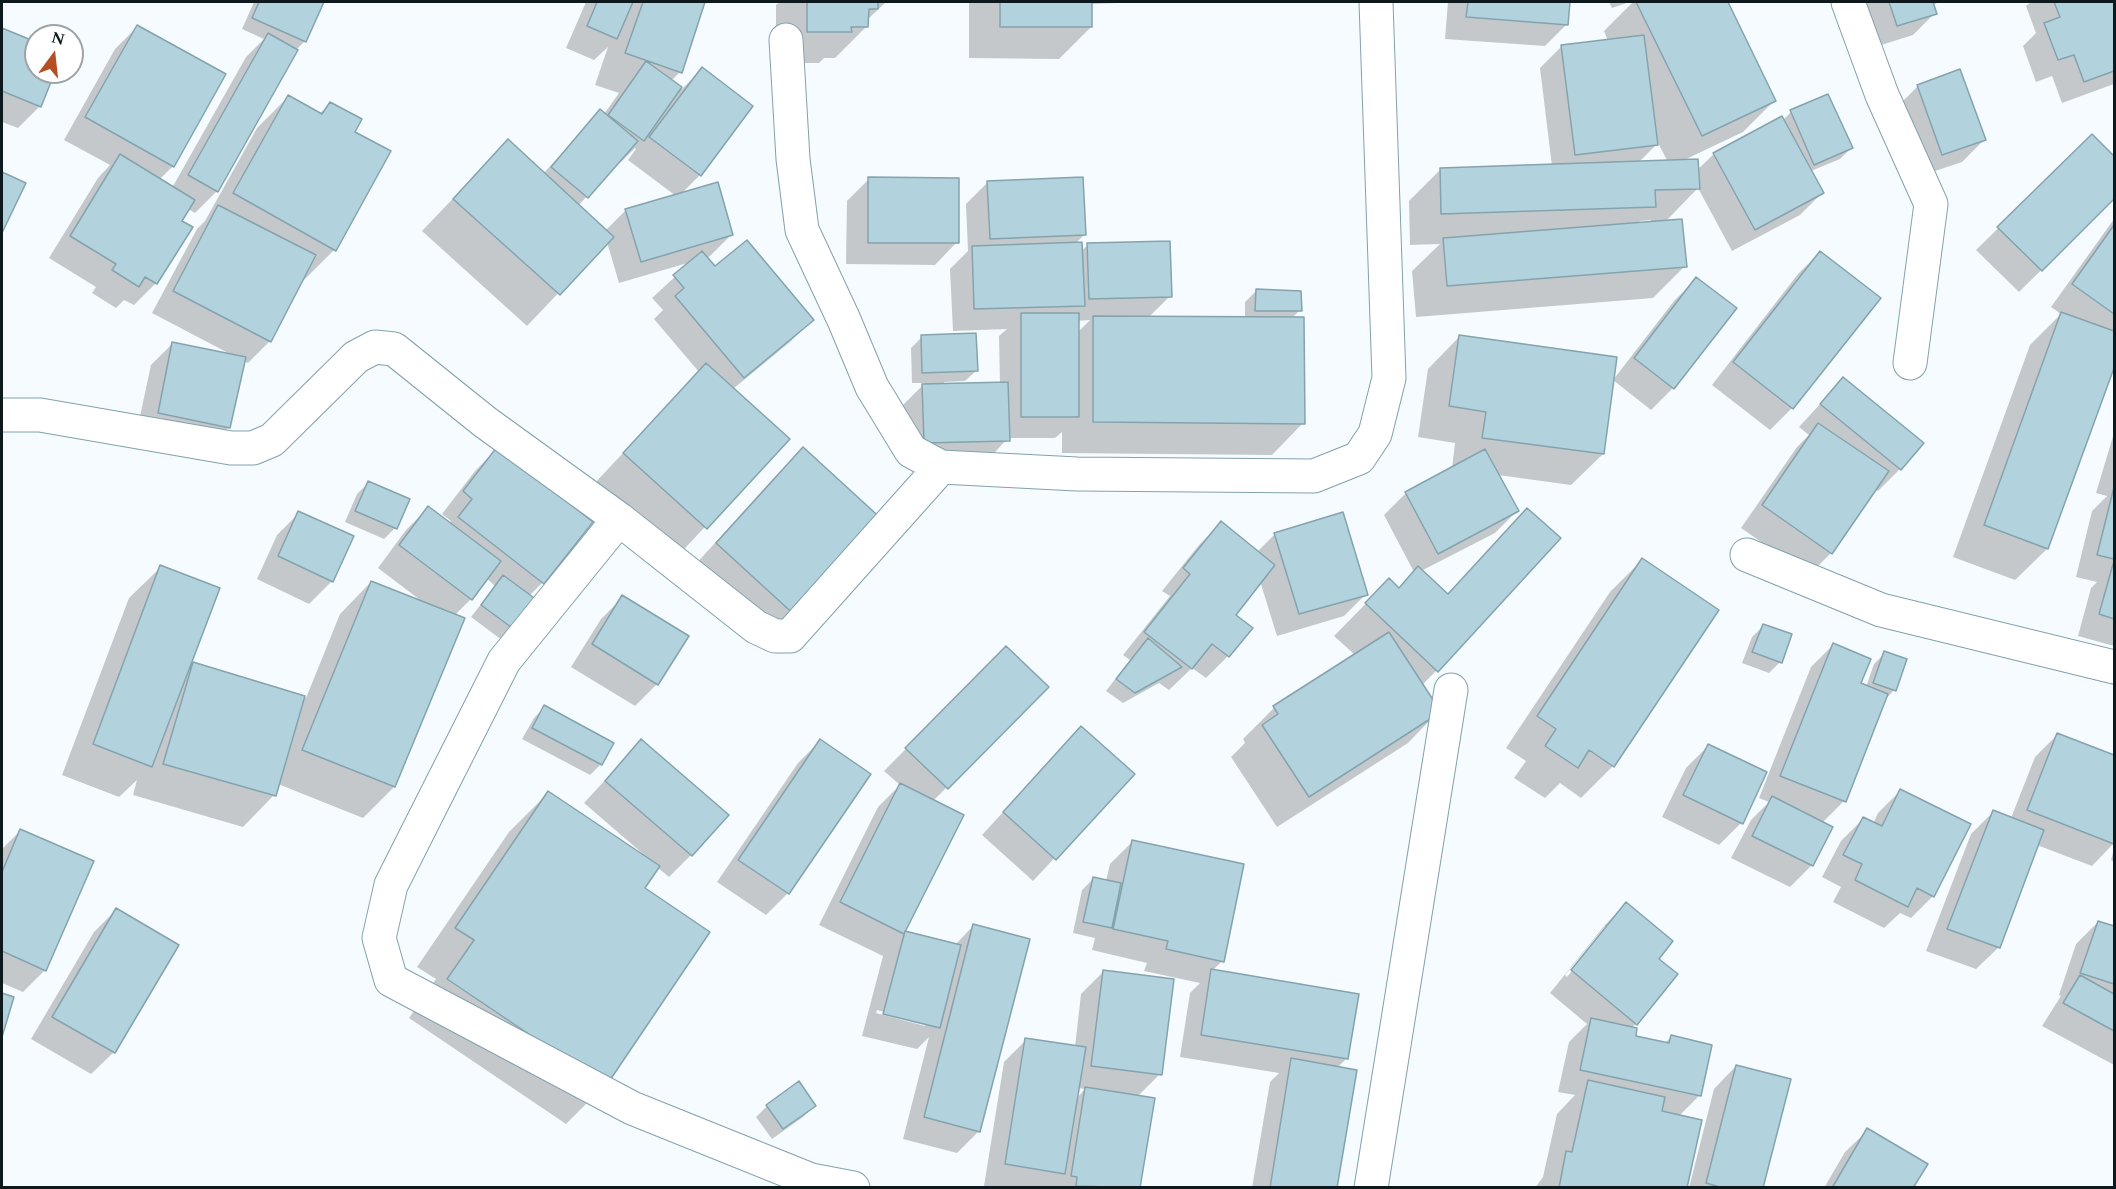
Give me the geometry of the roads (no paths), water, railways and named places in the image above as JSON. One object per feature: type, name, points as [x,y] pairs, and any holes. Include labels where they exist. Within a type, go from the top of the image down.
[{"type":"street","points":[[786,40],[793,159],[802,230],[872,387],[911,451],[941,467],[1077,474],[1314,476],[1359,458],[1375,434],[1389,378],[1376,2]]},
{"type":"street","points":[[1848,2],[1882,95],[1931,204],[1910,363]]},
{"type":"street","points":[[2,415],[40,415],[231,448],[253,448],[272,440],[356,357],[375,347],[394,349],[485,422],[619,519],[756,627],[775,636],[790,636],[941,467]]},
{"type":"street","points":[[619,519],[504,662],[391,885],[379,938],[391,980],[632,1108],[811,1180],[853,1188]]},
{"type":"street","points":[[1747,555],[1881,610],[2115,667]]},
{"type":"street","points":[[1371,1188],[1450,690]]}]
